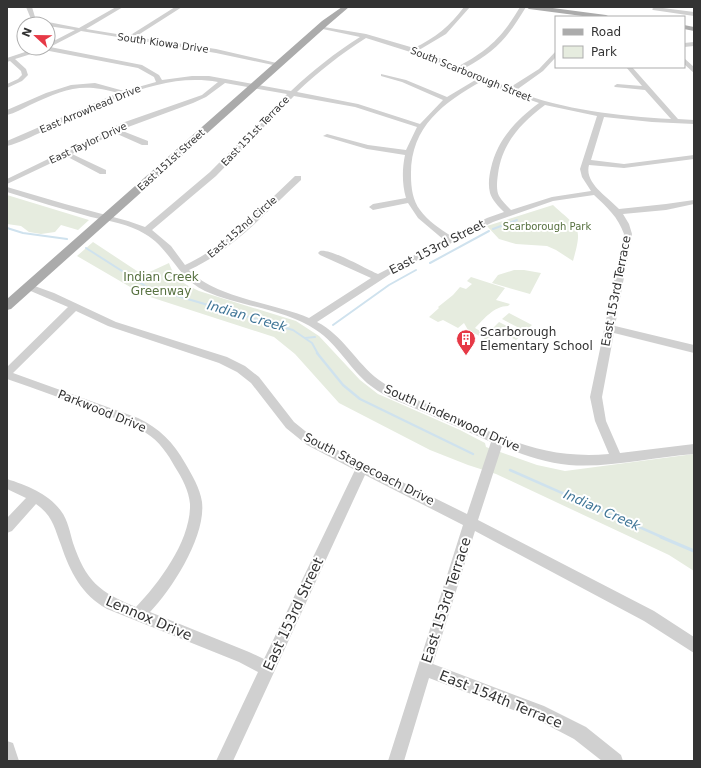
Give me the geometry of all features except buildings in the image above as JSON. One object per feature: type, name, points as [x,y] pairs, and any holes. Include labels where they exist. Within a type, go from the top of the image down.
[{"type":"main road","name":"East 151st Street","points":[[7,306],[320,27],[337,10],[346,7]]},
{"type":"main road","points":[[529,7],[575,15],[590,16]]},
{"type":"street","points":[[108,7],[119,8]]},
{"type":"street","points":[[130,38],[179,7]]},
{"type":"street","points":[[415,50],[433,42],[445,33],[467,7]]},
{"type":"street","points":[[460,68],[486,54],[499,43],[523,7]]},
{"type":"street","points":[[56,42],[81,30],[119,8]]},
{"type":"street","points":[[655,9],[694,14]]},
{"type":"street","name":"South Kiowa Drive","points":[[56,26],[216,51],[278,64]]},
{"type":"street","name":"South Scarborough Street","points":[[320,27],[366,36],[415,50],[460,68],[481,79],[510,91],[545,102],[601,114],[645,120],[694,122]]},
{"type":"street","name":"East 151st Terrace","points":[[146,231],[213,174],[292,92],[327,60],[366,36]]},
{"type":"street","points":[[56,50],[140,66],[157,76],[159,82]]},
{"type":"street","points":[[510,91],[541,70],[555,54]]},
{"type":"street","points":[[9,60],[21,56]]},
{"type":"street","points":[[7,86],[20,80],[25,75],[24,70],[9,60]]},
{"type":"street","points":[[685,61],[694,72]]},
{"type":"street","points":[[630,68],[676,122]]},
{"type":"street","points":[[383,75],[404,81],[447,99]]},
{"type":"street","name":"East Arrowhead Drive","points":[[7,144],[124,93],[159,82],[189,78],[223,81],[292,92],[356,105],[420,126]]},
{"type":"street","points":[[450,240],[424,220],[414,207],[406,176],[408,153],[412,140],[420,126],[434,110],[447,99],[481,79]]},
{"type":"street","name":"East Taylor Drive","points":[[7,182],[114,130],[204,96],[223,81]]},
{"type":"street","points":[[7,113],[66,88],[77,85],[97,85],[124,93]]},
{"type":"street","points":[[617,86],[647,88]]},
{"type":"street","points":[[509,213],[498,201],[493,192],[492,183],[497,156],[502,144],[513,128],[545,102]]},
{"type":"street","points":[[172,109],[179,117]]},
{"type":"street","name":"East 153rd Terrace","points":[[601,114],[584,169],[585,177],[626,223],[628,234],[596,397],[598,414],[616,457]]},
{"type":"street","points":[[114,130],[145,142]]},
{"type":"street","points":[[7,135],[17,140]]},
{"type":"street","points":[[327,136],[367,147],[408,153]]},
{"type":"street","points":[[65,153],[103,172]]},
{"type":"street","points":[[586,162],[624,166],[694,157]]},
{"type":"street","name":"East 152nd Circle","points":[[183,270],[202,261],[222,248],[298,178]]},
{"type":"street","name":"South Lindenwood Drive","points":[[7,189],[47,202],[136,226],[154,235],[166,246],[188,277],[209,289],[293,314],[326,332],[362,372],[384,389],[498,439],[542,456],[567,460],[593,460],[694,449]]},
{"type":"street","name":"East 153rd Street","points":[[310,322],[402,264],[490,220],[552,200],[597,192]]},
{"type":"street","points":[[373,206],[411,200]]},
{"type":"street","points":[[617,212],[693,203]]},
{"type":"street","points":[[323,253],[378,278]]},
{"type":"street","name":"South Stagecoach Drive","points":[[29,287],[51,295],[112,324],[235,366],[250,375],[260,385],[290,425],[321,448],[471,523],[642,613],[694,646]]},
{"type":"street","points":[[7,374],[75,306]]},
{"type":"street","points":[[609,328],[694,349]]},
{"type":"street","name":"Parkwood Drive","points":[[7,374],[137,422],[161,438],[175,455],[193,488],[196,512],[194,528],[182,554],[151,602],[139,614]]},
{"type":"street","name":"East 153rd Terrace","points":[[396,761],[424,668],[498,439]]},
{"type":"street","name":"East 153rd Street","points":[[224,761],[362,468]]},
{"type":"street","name":"Lennox Drive","points":[[7,484],[47,504],[58,517],[77,566],[89,587],[101,598],[244,657],[267,669]]},
{"type":"street","points":[[7,527],[35,497]]},
{"type":"street","name":"East 154th Terrace","points":[[424,668],[538,712],[580,733],[616,761]]},
{"type":"street","points":[[7,749],[11,761]]},
{"type":"green space","points":[[7,195],[89,220],[78,230],[61,225],[55,232],[41,234],[29,232],[21,226],[7,224]]},
{"type":"green space","name":"Scarborough Park","points":[[553,205],[576,228],[578,240],[573,261],[547,246],[516,244],[499,239],[487,226]]},
{"type":"green space","name":"Indian Creek Greenway","points":[[93,242],[143,275],[169,263],[171,269],[177,277],[188,286],[199,291],[296,321],[319,336],[360,380],[378,394],[460,430],[485,443],[486,447],[537,465],[565,471],[694,454],[694,571],[669,555],[496,474],[430,450],[339,403],[295,354],[274,337],[144,295],[77,256]]},
{"type":"green space","points":[[514,270],[541,273],[530,294],[492,283],[498,275]]},
{"type":"green space","points":[[471,277],[505,288],[496,300],[510,304],[508,306],[498,308],[475,328],[492,338],[489,341],[468,330],[464,323],[458,328],[443,320],[438,322],[429,317],[460,287],[466,289],[472,284],[467,281]]},
{"type":"green space","points":[[509,313],[532,325],[525,331],[502,319]]},
{"type":"green space","points":[[499,322],[523,334],[516,340],[493,328]]},
{"type":"waterway","points":[[493,229],[517,220]]},
{"type":"waterway","name":"Indian Creek","points":[[7,228],[23,233],[67,239]]},
{"type":"waterway","points":[[430,263],[489,231]]},
{"type":"waterway","name":"Indian Creek","points":[[86,248],[147,287],[293,330],[312,343],[318,354]]},
{"type":"waterway","points":[[333,325],[389,285],[416,270]]},
{"type":"waterway","name":"Indian Creek","points":[[305,338],[315,337]]},
{"type":"waterway","name":"Indian Creek","points":[[317,353],[343,385],[360,399],[473,454]]},
{"type":"waterway","name":"Indian Creek","points":[[510,470],[664,538]]},
{"type":"waterway","name":"Indian Creek","points":[[661,537],[694,551]]},
{"type":"place","name":"Scarborough Elementary School","points":[[466,356]]}]
